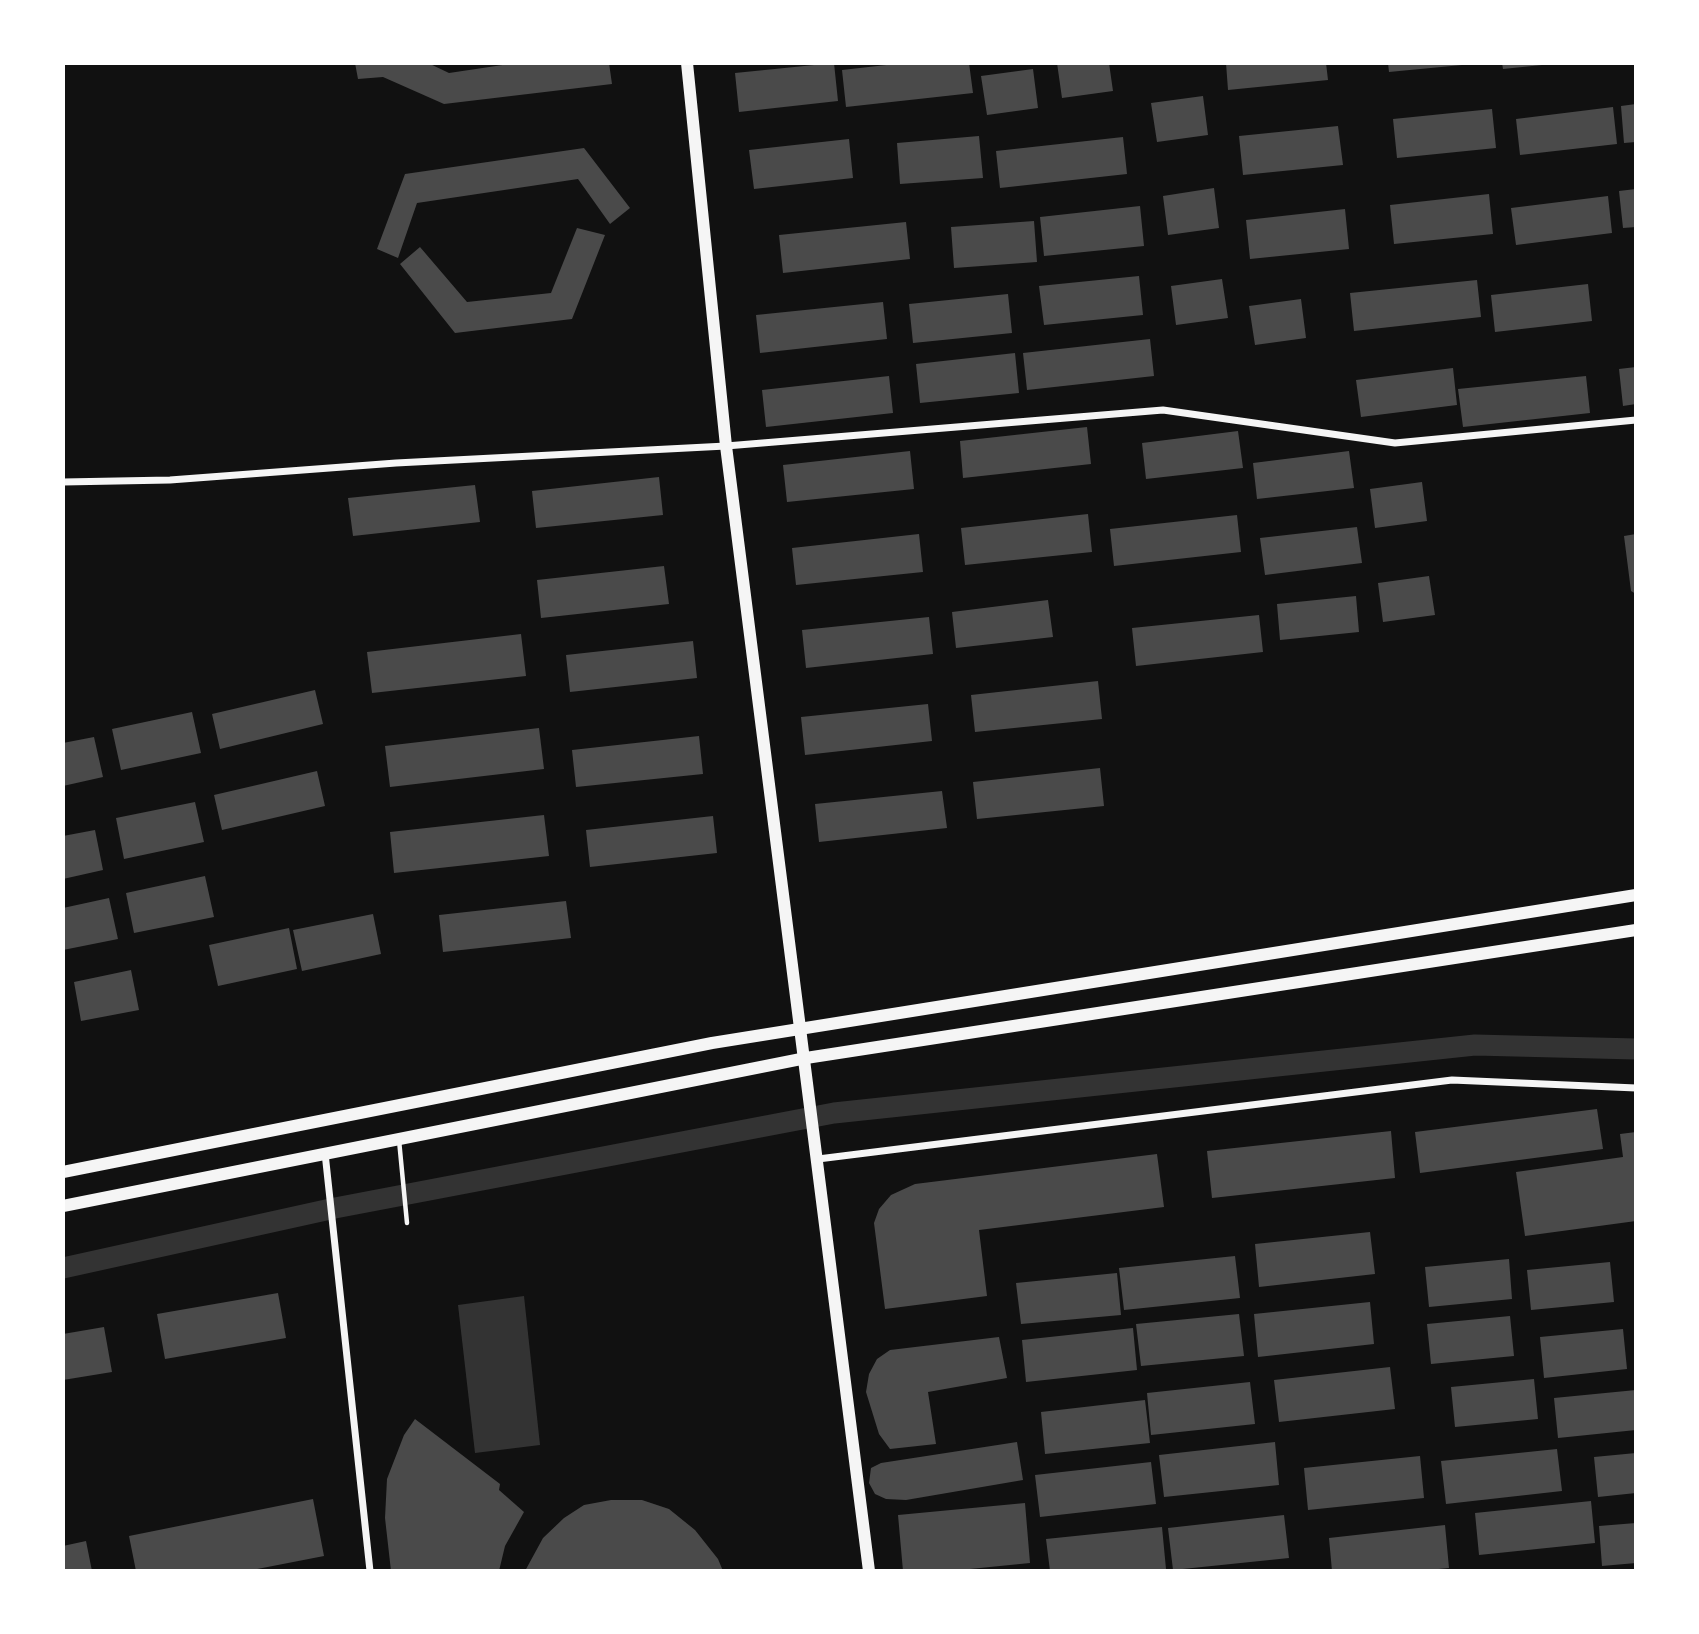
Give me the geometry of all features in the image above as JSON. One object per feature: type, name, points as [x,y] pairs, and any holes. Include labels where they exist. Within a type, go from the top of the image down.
[{"type":"main road","points":[[687,63],[726,446],[806,1058],[869,1571]]},
{"type":"main road","points":[[63,1172],[712,1043],[1636,895]]},
{"type":"main road","points":[[63,1206],[806,1058],[1636,930]]},
{"type":"street","points":[[63,482],[170,480],[397,463],[726,446],[1163,410],[1395,443],[1636,420]]},
{"type":"street","points":[[818,1159],[1452,1080],[1636,1088]]},
{"type":"street","points":[[325,1152],[370,1571]]},
{"type":"lane","points":[[398,1138],[407,1223]]},
{"type":"shaded area","points":[[524,1296],[540,1445],[475,1453],[458,1305]]},
{"type":"building","points":[[355,63],[428,63],[449,73],[516,63],[609,63],[612,84],[444,104],[383,77],[358,79]]},
{"type":"building","points":[[834,63],[838,101],[739,112],[735,73]]},
{"type":"building","points":[[904,63],[969,63],[973,93],[846,107],[842,70]]},
{"type":"building","points":[[1057,63],[1109,63],[1113,91],[1062,98]]},
{"type":"building","points":[[1226,63],[1326,63],[1328,80],[1228,90]]},
{"type":"building","points":[[1388,63],[1461,63],[1462,65],[1389,72]]},
{"type":"building","points":[[1502,63],[1542,63],[1542,65],[1503,69]]},
{"type":"building","points":[[1033,69],[1038,108],[987,115],[981,76]]},
{"type":"building","points":[[1203,96],[1208,135],[1157,142],[1151,103]]},
{"type":"building","points":[[1636,104],[1636,142],[1624,143],[1621,106]]},
{"type":"building","points":[[1613,107],[1617,144],[1520,155],[1516,119]]},
{"type":"building","points":[[1492,109],[1496,148],[1397,158],[1393,119]]},
{"type":"building","points":[[1338,126],[1343,165],[1243,175],[1239,136]]},
{"type":"building","points":[[979,136],[983,178],[900,184],[897,143]]},
{"type":"building","points":[[1123,137],[1127,174],[1000,188],[996,151]]},
{"type":"building","points":[[849,139],[853,178],[754,189],[749,150]]},
{"type":"building","points":[[584,148],[630,208],[610,224],[578,179],[417,203],[398,258],[377,249],[405,174]]},
{"type":"building","points":[[1214,188],[1219,228],[1168,235],[1163,196]]},
{"type":"building","points":[[1636,189],[1636,227],[1623,228],[1619,191]]},
{"type":"building","points":[[1489,194],[1493,234],[1394,244],[1390,205]]},
{"type":"building","points":[[1608,196],[1612,233],[1516,245],[1511,208]]},
{"type":"building","points":[[1140,206],[1144,246],[1044,256],[1040,217]]},
{"type":"building","points":[[1345,209],[1349,249],[1250,259],[1246,220]]},
{"type":"building","points":[[1034,221],[1037,262],[954,268],[951,227]]},
{"type":"building","points":[[906,222],[910,259],[783,273],[779,235]]},
{"type":"building","points":[[577,228],[605,235],[572,319],[455,333],[400,264],[420,247],[467,302],[551,293]]},
{"type":"building","points":[[1139,276],[1143,315],[1044,325],[1039,286]]},
{"type":"building","points":[[1222,279],[1228,318],[1176,325],[1171,286]]},
{"type":"building","points":[[1477,280],[1481,317],[1354,331],[1350,293]]},
{"type":"building","points":[[1588,284],[1592,321],[1495,332],[1491,295]]},
{"type":"building","points":[[1008,294],[1012,333],[913,343],[909,304]]},
{"type":"building","points":[[1301,299],[1306,338],[1255,345],[1249,306]]},
{"type":"building","points":[[883,302],[887,339],[760,353],[756,315]]},
{"type":"building","points":[[1150,339],[1154,376],[1027,390],[1023,353]]},
{"type":"building","points":[[1015,353],[1019,393],[920,403],[916,364]]},
{"type":"building","points":[[1636,367],[1636,404],[1623,406],[1619,369]]},
{"type":"building","points":[[1453,368],[1457,405],[1361,417],[1356,380]]},
{"type":"building","points":[[889,376],[893,413],[766,427],[762,390]]},
{"type":"building","points":[[1586,376],[1590,413],[1463,427],[1458,389]]},
{"type":"building","points":[[1087,427],[1091,464],[963,478],[960,441]]},
{"type":"building","points":[[1238,431],[1243,468],[1146,479],[1142,443]]},
{"type":"building","points":[[910,451],[914,489],[787,502],[783,465]]},
{"type":"building","points":[[1349,451],[1354,488],[1257,499],[1253,463]]},
{"type":"building","points":[[659,477],[663,515],[536,528],[532,491]]},
{"type":"building","points":[[1422,482],[1427,521],[1375,528],[1370,489]]},
{"type":"building","points":[[475,485],[480,522],[353,536],[348,498]]},
{"type":"building","points":[[1088,514],[1092,552],[965,565],[961,528]]},
{"type":"building","points":[[1237,515],[1241,552],[1114,566],[1110,529]]},
{"type":"building","points":[[1357,527],[1362,563],[1265,575],[1260,538]]},
{"type":"building","points":[[919,534],[923,572],[796,585],[792,548]]},
{"type":"building","points":[[1636,534],[1636,594],[1631,591],[1624,536]]},
{"type":"building","points":[[664,566],[669,604],[541,618],[537,580]]},
{"type":"building","points":[[1429,576],[1435,615],[1383,622],[1378,583]]},
{"type":"building","points":[[1356,596],[1359,632],[1280,640],[1277,604]]},
{"type":"building","points":[[1048,600],[1053,637],[956,648],[952,612]]},
{"type":"building","points":[[1259,615],[1263,652],[1136,666],[1132,628]]},
{"type":"building","points":[[929,617],[933,654],[806,668],[802,630]]},
{"type":"building","points":[[521,634],[526,676],[372,693],[367,652]]},
{"type":"building","points":[[693,641],[697,678],[570,692],[566,655]]},
{"type":"building","points":[[1098,681],[1102,719],[975,732],[971,695]]},
{"type":"building","points":[[315,690],[323,724],[220,749],[212,714]]},
{"type":"building","points":[[928,704],[932,741],[805,755],[801,717]]},
{"type":"building","points":[[192,712],[201,753],[121,770],[112,729]]},
{"type":"building","points":[[539,728],[544,769],[390,787],[385,746]]},
{"type":"building","points":[[699,736],[703,774],[576,787],[572,750]]},
{"type":"building","points":[[94,737],[103,777],[63,786],[63,743]]},
{"type":"building","points":[[1100,768],[1104,806],[977,819],[973,782]]},
{"type":"building","points":[[317,771],[325,806],[222,830],[214,795]]},
{"type":"building","points":[[942,791],[947,828],[819,842],[815,804]]},
{"type":"building","points":[[195,802],[204,842],[124,859],[116,818]]},
{"type":"building","points":[[544,815],[549,856],[394,873],[390,832]]},
{"type":"building","points":[[713,816],[717,853],[590,867],[586,830]]},
{"type":"building","points":[[95,830],[103,870],[63,879],[63,836]]},
{"type":"building","points":[[205,876],[214,917],[134,933],[126,893]]},
{"type":"building","points":[[109,898],[118,939],[63,950],[63,908]]},
{"type":"building","points":[[566,901],[571,938],[443,952],[439,915]]},
{"type":"building","points":[[373,914],[381,954],[302,971],[293,930]]},
{"type":"building","points":[[289,928],[297,969],[218,986],[209,945]]},
{"type":"building","points":[[131,970],[139,1010],[81,1021],[74,982]]},
{"type":"building","points":[[1597,1109],[1603,1149],[1420,1173],[1415,1132]]},
{"type":"building","points":[[1391,1131],[1395,1178],[1212,1198],[1207,1151]]},
{"type":"building","points":[[1636,1132],[1636,1221],[1525,1236],[1516,1172],[1623,1157],[1620,1134]]},
{"type":"building","points":[[1157,1154],[1164,1207],[979,1230],[987,1296],[885,1309],[874,1223],[879,1209],[891,1195],[915,1184]]},
{"type":"building","points":[[1370,1232],[1375,1274],[1259,1287],[1255,1244]]},
{"type":"building","points":[[1235,1256],[1240,1298],[1124,1310],[1119,1268]]},
{"type":"building","points":[[1509,1259],[1512,1299],[1429,1307],[1425,1267]]},
{"type":"building","points":[[1610,1262],[1614,1302],[1531,1310],[1527,1270]]},
{"type":"building","points":[[1117,1273],[1121,1315],[1021,1324],[1016,1283]]},
{"type":"building","points":[[278,1293],[286,1338],[165,1359],[157,1314]]},
{"type":"building","points":[[1370,1302],[1374,1344],[1258,1357],[1254,1314]]},
{"type":"building","points":[[1239,1314],[1244,1356],[1141,1366],[1136,1324]]},
{"type":"building","points":[[1510,1316],[1514,1356],[1431,1364],[1427,1324]]},
{"type":"building","points":[[104,1327],[112,1372],[63,1380],[63,1334]]},
{"type":"building","points":[[1133,1328],[1137,1370],[1026,1382],[1022,1340]]},
{"type":"building","points":[[1623,1329],[1627,1369],[1544,1378],[1540,1337]]},
{"type":"building","points":[[999,1337],[1007,1378],[928,1392],[936,1444],[890,1449],[879,1434],[866,1392],[869,1374],[877,1359],[890,1350]]},
{"type":"building","points":[[1390,1367],[1395,1409],[1279,1422],[1274,1380]]},
{"type":"building","points":[[1534,1379],[1538,1419],[1455,1427],[1451,1387]]},
{"type":"building","points":[[1250,1382],[1255,1424],[1151,1435],[1147,1393]]},
{"type":"building","points":[[1636,1390],[1636,1430],[1558,1438],[1554,1398]]},
{"type":"building","points":[[1145,1400],[1150,1443],[1045,1454],[1041,1412]]},
{"type":"building","points":[[415,1419],[500,1484],[499,1490],[524,1512],[505,1546],[499,1571],[391,1571],[385,1518],[387,1479],[404,1435]]},
{"type":"building","points":[[1017,1442],[1023,1480],[906,1500],[886,1499],[875,1494],[869,1483],[871,1468],[881,1463]]},
{"type":"building","points":[[1275,1442],[1279,1485],[1164,1497],[1159,1455]]},
{"type":"building","points":[[1557,1449],[1562,1491],[1446,1504],[1441,1461]]},
{"type":"building","points":[[1636,1453],[1636,1493],[1598,1497],[1594,1457]]},
{"type":"building","points":[[1420,1456],[1424,1498],[1308,1510],[1304,1468]]},
{"type":"building","points":[[1151,1462],[1156,1504],[1040,1517],[1035,1475]]},
{"type":"building","points":[[313,1499],[324,1556],[247,1571],[136,1571],[129,1536]]},
{"type":"building","points":[[611,1500],[642,1500],[669,1509],[695,1530],[718,1559],[723,1571],[525,1571],[543,1538],[564,1518],[584,1505]]},
{"type":"building","points":[[1591,1501],[1595,1543],[1479,1555],[1475,1513]]},
{"type":"building","points":[[1025,1503],[1030,1563],[950,1571],[903,1571],[898,1515]]},
{"type":"building","points":[[1284,1515],[1289,1558],[1173,1570],[1168,1528]]},
{"type":"building","points":[[1636,1523],[1636,1563],[1602,1566],[1599,1526]]},
{"type":"building","points":[[1445,1525],[1449,1568],[1418,1571],[1332,1571],[1329,1538]]},
{"type":"building","points":[[1162,1527],[1166,1569],[1050,1571],[1046,1539]]},
{"type":"building","points":[[86,1541],[92,1571],[63,1571],[63,1546]]},
{"type":"waterway","points":[[63,1268],[335,1208],[834,1113],[1475,1045],[1636,1049]]}]
